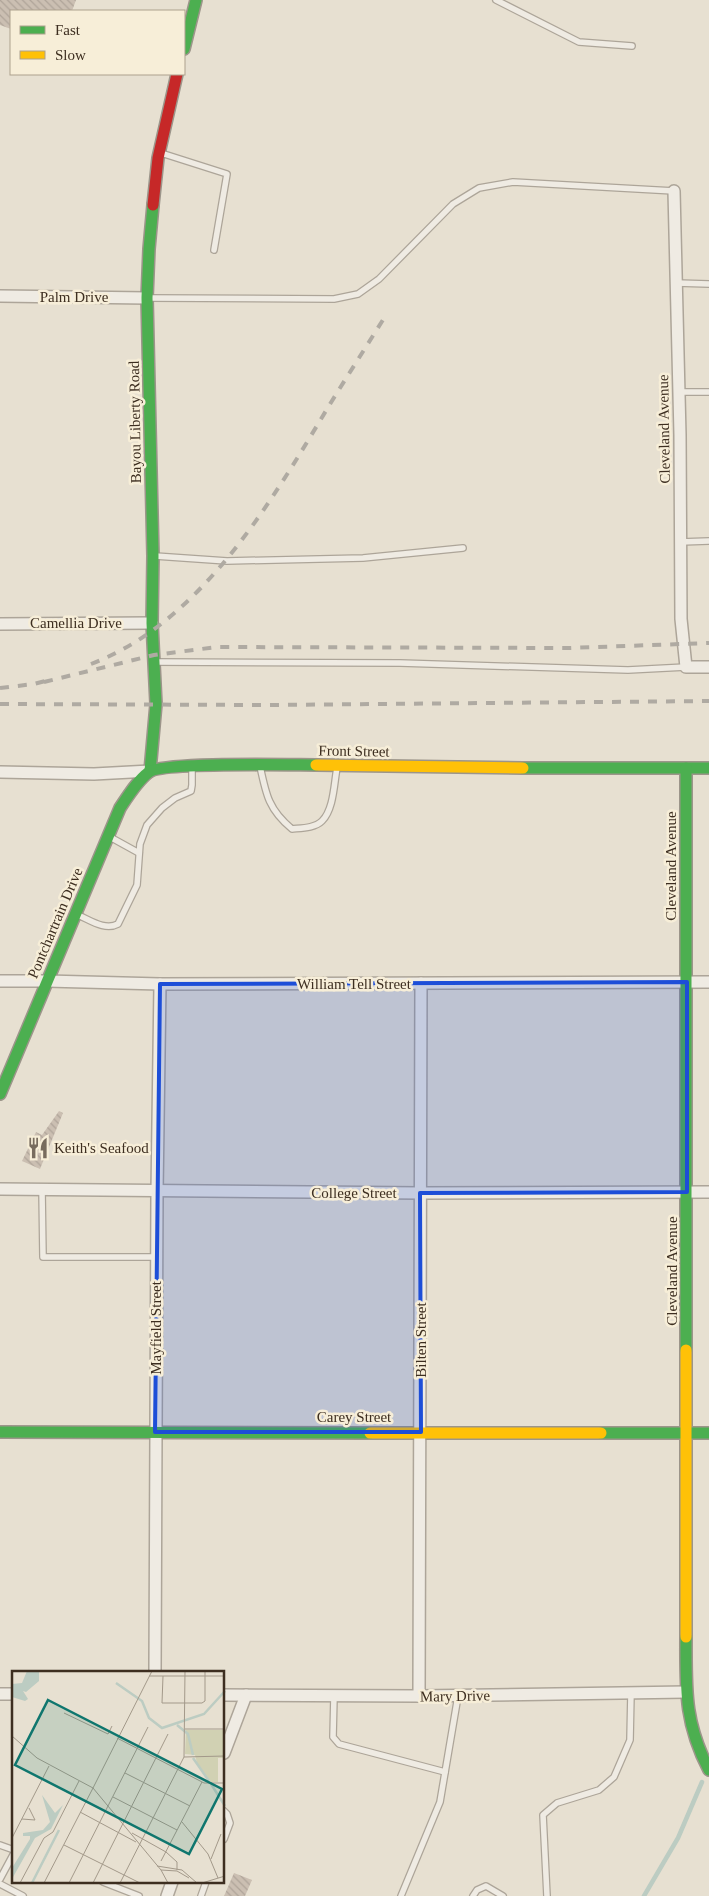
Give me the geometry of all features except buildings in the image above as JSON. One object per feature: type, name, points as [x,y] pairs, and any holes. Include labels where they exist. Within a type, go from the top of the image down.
[{"type":"street","points":[[185,45],[196,0]]},
{"type":"street","name":"Bayou Liberty Road","points":[[150,771],[156,704],[152,622],[153,556],[147,298],[149,249],[160,153],[177,75]]},
{"type":"street","name":"Cleveland Avenue","points":[[674,190],[679,392],[681,619],[686,667]]},
{"type":"street","name":"Palm Drive","points":[[0,296],[147,298]]},
{"type":"street","name":"Camellia Drive","points":[[0,624],[152,622]]},
{"type":"street","points":[[686,667],[709,667]]},
{"type":"street","name":"Front Street","points":[[0,772],[94,774],[150,771],[192,766],[259,765],[709,768]]},
{"type":"street","name":"Cleveland Avenue","points":[[686,768],[686,1692],[687,1714],[696,1742],[709,1770]]},
{"type":"street","name":"Pontchartrain Drive","points":[[0,1094],[120,808],[130,793],[150,771]]},
{"type":"street","name":"William Tell Street","points":[[0,981],[160,984],[709,982]]},
{"type":"street","name":"Bilten Street","points":[[419,1696],[421,983]]},
{"type":"street","name":"Mayfield Street","points":[[156,1671],[156,1257],[160,984]]},
{"type":"street","name":"College Street","points":[[0,1189],[420,1194],[709,1192]]},
{"type":"street","name":"Carey Street","points":[[0,1432],[709,1433]]},
{"type":"street","name":"Mary Drive","points":[[225,1695],[458,1696],[686,1692]]},
{"type":"street","points":[[225,1750],[246,1695]]},
{"type":"street","points":[[167,1896],[171,1884]]},
{"type":"lane","points":[[496,0],[579,42],[632,46]]},
{"type":"lane","points":[[160,153],[227,174],[214,250]]},
{"type":"lane","points":[[147,298],[334,300],[358,294],[379,279],[453,204],[479,188],[513,182],[674,190]]},
{"type":"lane","points":[[676,283],[709,284]]},
{"type":"lane","points":[[679,392],[709,392]]},
{"type":"lane","points":[[680,542],[709,541]]},
{"type":"lane","points":[[153,556],[227,561],[363,558],[463,548]]},
{"type":"lane","points":[[153,662],[400,663],[628,670],[686,667]]},
{"type":"lane","points":[[259,765],[266,797],[281,820],[292,829],[310,828],[322,821],[330,806],[337,766]]},
{"type":"lane","points":[[75,914],[106,927],[118,924],[137,885],[140,844],[146,825],[175,798],[188,793],[192,789],[192,766]]},
{"type":"lane","points":[[108,836],[139,853]]},
{"type":"lane","points":[[42,1190],[43,1257],[156,1257]]},
{"type":"lane","points":[[547,1896],[543,1815],[557,1803],[599,1790],[614,1777],[630,1740],[631,1693]]},
{"type":"lane","points":[[334,1696],[333,1737],[339,1744],[445,1772]]},
{"type":"lane","points":[[401,1896],[440,1802],[458,1696]]},
{"type":"lane","points":[[225,1812],[228,1814],[230,1822],[225,1836]]},
{"type":"lane","points":[[0,1845],[12,1851]]},
{"type":"lane","points":[[0,1879],[12,1856]]},
{"type":"lane","points":[[0,1884],[23,1896]]},
{"type":"lane","points":[[107,1884],[128,1894],[138,1896]]},
{"type":"lane","points":[[201,1896],[205,1884]]},
{"type":"lane","points":[[473,1896],[477,1890],[486,1886],[503,1896]]},
{"type":"highlighted area","points":[[687,982],[687,1192],[420,1193],[421,1432],[155,1432],[160,984]]},
{"type":"waterway","points":[[644,1896],[678,1838],[702,1782]]},
{"type":"railway","points":[[91,664],[130,645],[166,620],[199,590],[228,557],[256,521],[281,483],[386,315]]},
{"type":"railway","points":[[44,682],[154,655],[217,647],[569,648],[709,643]]},
{"type":"railway","points":[[0,688],[34,684],[49,680]]},
{"type":"railway","points":[[0,704],[267,705],[709,701]]},
{"type":"traffic: fast","points":[[185,45],[196,0]]},
{"type":"traffic: fast","points":[[150,771],[156,704],[152,623],[153,556],[147,298],[153,205]]},
{"type":"traffic: fast","points":[[0,1094],[120,808],[141,780],[149,772],[177,767],[201,765],[316,765]]},
{"type":"traffic: fast","points":[[523,768],[709,768]]},
{"type":"traffic: fast","points":[[686,768],[686,1350]]},
{"type":"traffic: fast","points":[[0,1432],[370,1433]]},
{"type":"traffic: fast","points":[[601,1433],[709,1433]]},
{"type":"traffic: fast","points":[[686,1637],[688,1705],[695,1736],[709,1770]]},
{"type":"traffic: slow","points":[[316,765],[523,768]]},
{"type":"traffic: slow","points":[[686,1350],[686,1637]]},
{"type":"traffic: slow","points":[[370,1433],[601,1433]]},
{"type":"traffic: jam","points":[[153,205],[158,158],[177,75]]},
{"type":"place","name":"Keith's Seafood","points":[[38,1148]]}]
